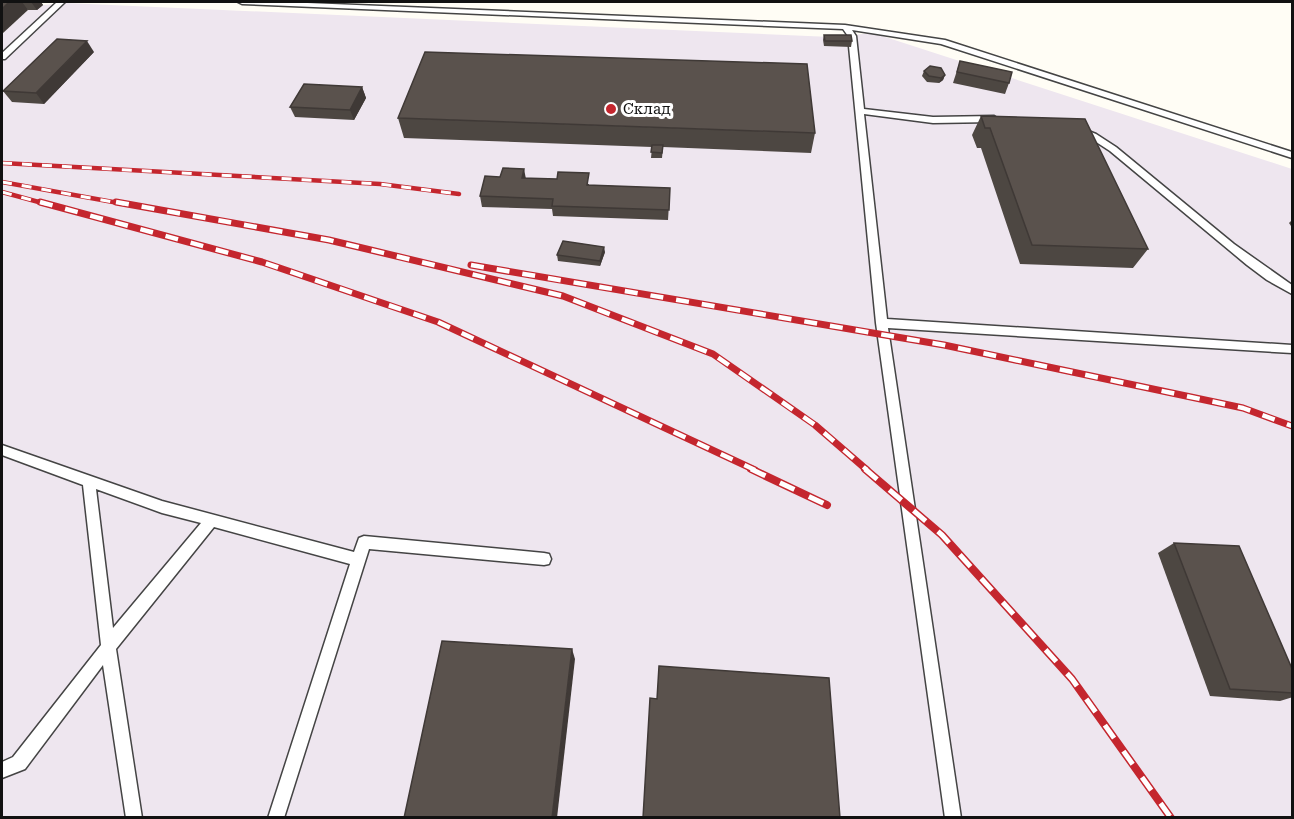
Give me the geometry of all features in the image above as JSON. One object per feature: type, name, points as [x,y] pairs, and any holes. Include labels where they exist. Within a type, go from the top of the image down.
[{"type":"lane","points":[[2,57],[61,2]]},
{"type":"lane","points":[[242,2],[845,27],[942,42],[1293,155]]},
{"type":"lane","points":[[353,6],[368,2]]},
{"type":"lane","points":[[845,27],[852,36],[882,323],[953,818]]},
{"type":"lane","points":[[860,111],[933,120],[1004,119]]},
{"type":"lane","points":[[1071,128],[1092,134],[1155,182],[1269,277],[1293,290]]},
{"type":"lane","points":[[882,323],[1293,349]]},
{"type":"lane","points":[[2,450],[162,507],[358,560]]},
{"type":"lane","points":[[89,481],[108,646],[134,818]]},
{"type":"lane","points":[[2,770],[19,763],[108,646],[212,520]]},
{"type":"lane","points":[[276,818],[364,542],[544,559]]},
{"type":"shaded area","points":[[66,3],[831,37],[873,33],[1292,169],[1292,817],[2,818],[2,34],[28,10],[37,10],[43,5]]},
{"type":"building","points":[[2,2],[9,2],[2,9]]},
{"type":"building","points":[[824,35],[851,35],[852,41],[825,41]]},
{"type":"building","points":[[57,39],[87,41],[36,93],[3,91]]},
{"type":"building","name":"Склад","points":[[425,52],[807,64],[815,133],[398,118]]},
{"type":"building","points":[[960,61],[1012,72],[1009,83],[957,72]]},
{"type":"building","points":[[930,66],[941,68],[945,75],[941,78],[929,76],[924,71]]},
{"type":"building","points":[[304,84],[362,87],[350,110],[290,107]]},
{"type":"building","points":[[981,116],[1085,119],[1148,249],[1032,245],[990,128],[985,128]]},
{"type":"building","points":[[652,145],[663,145],[662,153],[651,152]]},
{"type":"building","points":[[503,168],[524,169],[522,178],[557,179],[558,172],[589,173],[587,185],[670,188],[669,210],[552,206],[553,199],[480,196],[485,176],[500,177]]},
{"type":"building","points":[[563,241],[604,247],[600,261],[557,255]]},
{"type":"building","points":[[1174,543],[1239,546],[1293,671],[1293,693],[1230,689]]},
{"type":"building","points":[[442,641],[572,649],[552,818],[404,818]]},
{"type":"building","points":[[659,666],[829,678],[840,818],[643,818],[650,698],[657,699]]},
{"type":"railway","points":[[2,163],[380,184],[459,194]]},
{"type":"railway","points":[[2,182],[124,204]]},
{"type":"railway","points":[[2,192],[46,204]]},
{"type":"railway","points":[[40,202],[262,262],[438,322],[755,470]]},
{"type":"railway","points":[[116,202],[329,240],[563,296],[713,354],[815,425],[867,470]]},
{"type":"railway","points":[[471,265],[944,345],[1243,408],[1292,426]]},
{"type":"railway","points":[[751,469],[827,505]]},
{"type":"railway","points":[[865,469],[942,535],[1072,679],[1171,818]]},
{"type":"place","name":"Склад","points":[[611,109]]}]
